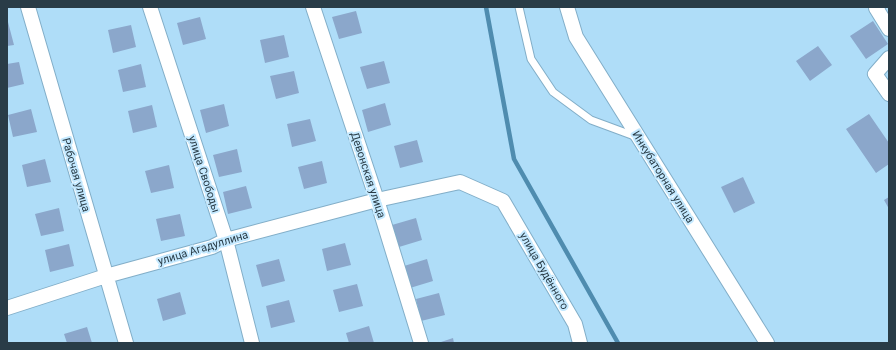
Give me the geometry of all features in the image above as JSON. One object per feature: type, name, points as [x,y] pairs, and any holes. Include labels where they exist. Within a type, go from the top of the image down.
[{"type":"street","name":"Рабочая улица","points":[[28,7],[126,343]]},
{"type":"street","name":"улица Свободы","points":[[150,7],[226,240],[252,343]]},
{"type":"street","name":"Девонская улица","points":[[312,7],[377,200],[421,343]]},
{"type":"street","name":"Инкубаторная улица","points":[[567,7],[576,37],[637,137],[767,343]]},
{"type":"street","points":[[878,7],[876,8],[889,29]]},
{"type":"street","points":[[889,58],[875,74],[889,94]]},
{"type":"street","name":"улица Агадуллина","points":[[7,308],[106,276],[212,247],[226,240],[377,200],[460,182],[503,201]]},
{"type":"street","name":"улица Будённого","points":[[503,201],[575,324],[580,343]]},
{"type":"lane","points":[[519,7],[531,59],[553,92],[591,120],[637,137]]},
{"type":"building","points":[[356,11],[362,33],[339,39],[332,17]]},
{"type":"building","points":[[200,17],[206,39],[183,45],[177,23]]},
{"type":"building","points":[[873,21],[888,44],[866,59],[850,36]]},
{"type":"building","points":[[8,22],[14,45],[7,46],[7,23]]},
{"type":"building","points":[[131,25],[136,47],[113,53],[108,30]]},
{"type":"building","points":[[284,35],[289,57],[265,63],[260,40]]},
{"type":"building","points":[[818,46],[832,65],[810,81],[796,61]]},
{"type":"building","points":[[384,61],[390,83],[367,89],[360,67]]},
{"type":"building","points":[[19,62],[24,84],[7,88],[7,64]]},
{"type":"building","points":[[141,64],[146,87],[123,92],[118,70]]},
{"type":"building","points":[[294,71],[299,93],[276,99],[270,76]]},
{"type":"building","points":[[385,103],[391,125],[368,132],[362,110]]},
{"type":"building","points":[[224,104],[229,126],[206,133],[200,110]]},
{"type":"building","points":[[152,105],[157,127],[133,133],[128,111]]},
{"type":"building","points":[[31,109],[37,132],[13,137],[8,115]]},
{"type":"building","points":[[869,114],[889,143],[889,164],[876,173],[846,129]]},
{"type":"building","points":[[310,119],[316,141],[292,147],[287,124]]},
{"type":"building","points":[[417,140],[423,162],[400,168],[394,146]]},
{"type":"building","points":[[237,149],[242,172],[219,177],[213,155]]},
{"type":"building","points":[[45,159],[51,182],[27,187],[22,165]]},
{"type":"building","points":[[322,161],[327,183],[304,189],[298,167]]},
{"type":"building","points":[[169,165],[174,188],[151,193],[145,171]]},
{"type":"building","points":[[743,177],[755,203],[734,213],[721,187]]},
{"type":"building","points":[[246,186],[252,208],[228,214],[223,192]]},
{"type":"building","points":[[889,197],[889,209],[884,200]]},
{"type":"building","points":[[59,208],[64,231],[41,236],[35,214]]},
{"type":"building","points":[[180,214],[185,236],[161,241],[156,219]]},
{"type":"building","points":[[416,218],[422,240],[399,247],[392,225]]},
{"type":"building","points":[[345,243],[351,265],[327,271],[322,249]]},
{"type":"building","points":[[69,244],[74,266],[50,272],[45,250]]},
{"type":"building","points":[[279,259],[285,281],[262,287],[256,265]]},
{"type":"building","points":[[427,259],[433,281],[410,288],[404,266]]},
{"type":"building","points":[[357,284],[363,306],[339,312],[333,290]]},
{"type":"building","points":[[180,292],[186,314],[163,321],[157,299]]},
{"type":"building","points":[[439,293],[445,315],[421,321],[416,299]]},
{"type":"building","points":[[289,300],[295,322],[271,328],[266,306]]},
{"type":"building","points":[[369,326],[374,343],[349,343],[346,333]]},
{"type":"building","points":[[87,327],[92,343],[67,343],[64,334]]},
{"type":"building","points":[[453,338],[454,343],[438,343]]},
{"type":"waterway","points":[[486,7],[514,159],[618,343]]}]
